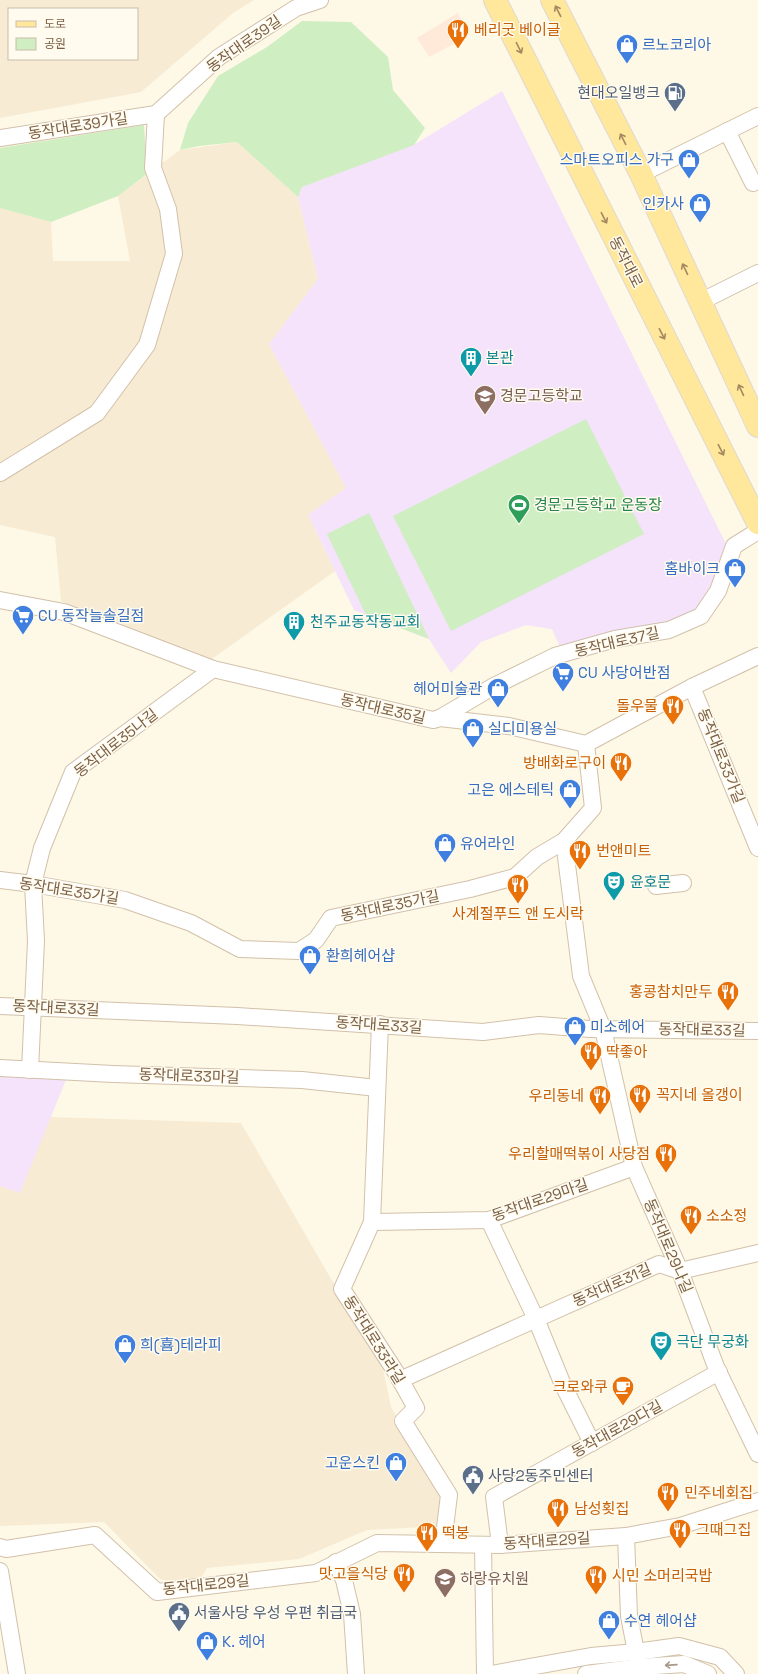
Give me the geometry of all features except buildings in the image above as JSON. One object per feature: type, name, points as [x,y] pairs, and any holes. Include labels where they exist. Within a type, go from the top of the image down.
[{"type":"main road","name":"동작대로","points":[[496,0],[758,523]]},
{"type":"main road","points":[[552,0],[641,174],[758,424]]},
{"type":"street","name":"동작대로39길","points":[[156,114],[220,58],[296,8],[320,0]]},
{"type":"street","name":"동작대로39가길","points":[[0,138],[156,114]]},
{"type":"street","points":[[0,473],[97,413],[147,345],[174,254],[168,209],[153,168],[156,114]]},
{"type":"street","points":[[641,174],[758,116]]},
{"type":"street","points":[[727,131],[753,184]]},
{"type":"street","points":[[700,302],[758,273]]},
{"type":"street","name":"동작대로37길","points":[[440,718],[494,686],[555,656],[615,639],[669,630],[701,616],[718,591],[734,546],[758,532]]},
{"type":"street","name":"동작대로35길","points":[[0,600],[64,612],[213,669],[433,720],[440,718],[508,726],[586,744]]},
{"type":"street","points":[[586,744],[692,687],[758,656]]},
{"type":"street","name":"동작대로35나길","points":[[30,1070],[36,942],[33,884],[42,848],[73,772],[213,669]]},
{"type":"street","name":"동작대로33가길","points":[[692,687],[758,848]]},
{"type":"street","name":"동작대로35가길","points":[[0,880],[33,884],[125,900],[191,923],[240,949],[299,951],[316,940],[331,918],[470,889],[515,877],[537,857],[564,841],[594,808],[586,744]]},
{"type":"street","name":"동작대로29나길","points":[[564,841],[581,976],[603,1029],[634,1167],[680,1271],[719,1372],[758,1454]]},
{"type":"street","points":[[656,886],[683,883]]},
{"type":"street","name":"동작대로33길","points":[[0,1006],[237,1016],[380,1024],[484,1032],[539,1025],[603,1029],[758,1031]]},
{"type":"street","name":"동작대로33라길","points":[[380,1024],[372,1222],[342,1289],[416,1408],[403,1421],[449,1495],[443,1544]]},
{"type":"street","name":"동작대로33마길","points":[[0,1068],[113,1074],[302,1080],[377,1088]]},
{"type":"street","name":"동작대로29마길","points":[[372,1222],[489,1220],[634,1167]]},
{"type":"street","points":[[489,1220],[536,1319],[563,1385],[592,1443]]},
{"type":"street","points":[[680,1271],[758,1253]]},
{"type":"street","name":"동작대로31길","points":[[400,1380],[659,1264],[680,1271]]},
{"type":"street","name":"동작대로29다길","points":[[500,1545],[494,1497],[719,1372]]},
{"type":"street","name":"동작대로29길","points":[[0,1547],[6,1549],[95,1535],[157,1592],[316,1573],[376,1543],[500,1545],[626,1536],[680,1526],[758,1502]]},
{"type":"street","points":[[626,1536],[629,1616],[636,1652]]},
{"type":"street","points":[[483,1545],[485,1674]]},
{"type":"street","points":[[336,1562],[344,1580],[352,1614],[356,1674]]},
{"type":"street","points":[[0,1571],[17,1674]]},
{"type":"street","points":[[491,1674],[591,1656],[679,1646],[720,1657],[736,1674]]},
{"type":"street","points":[[586,1674],[641,1667],[684,1664],[708,1674]]},
{"type":"shaded area","points":[[0,0],[254,0],[233,13],[141,92],[0,118]]},
{"type":"shaded area","points":[[458,13],[468,36],[429,57],[417,38]]},
{"type":"shaded area","name":"경문고등학교","points":[[502,91],[726,544],[707,608],[677,623],[560,647],[552,629],[526,625],[481,642],[451,673],[429,639],[354,610],[308,515],[346,488],[269,344],[318,279],[298,197],[302,187],[417,143]]},
{"type":"shaded area","points":[[237,142],[298,197],[318,279],[269,344],[346,488],[308,515],[335,571],[209,661],[61,601],[55,537],[0,525],[0,208],[51,222],[53,261],[130,261],[118,196],[180,150]]},
{"type":"shaded area","points":[[0,1075],[67,1077],[20,1193],[0,1186]]},
{"type":"shaded area","points":[[50,1117],[241,1123],[383,1369],[391,1407],[449,1502],[444,1526],[367,1530],[299,1559],[207,1568],[195,1587],[160,1579],[104,1522],[0,1526],[0,1186],[20,1193]]},
{"type":"green space","points":[[302,21],[351,22],[388,57],[393,90],[425,128],[414,145],[302,187],[298,197],[237,142],[199,146],[180,150],[188,123],[218,76],[267,47]]},
{"type":"green space","points":[[144,125],[147,174],[118,196],[51,222],[0,208],[0,148]]},
{"type":"green space","name":"경문고등학교 운동장","points":[[586,419],[644,534],[451,631],[393,516]]},
{"type":"green space","points":[[369,513],[429,639],[366,615],[327,534]]},
{"type":"place","name":"베리굿 베이글","points":[[458,50]]},
{"type":"place","name":"르노코리아","points":[[627,64]]},
{"type":"place","name":"현대오일뱅크","points":[[675,112]]},
{"type":"place","name":"스마트오피스 가구","points":[[689,180]]},
{"type":"place","name":"인카사","points":[[700,224]]},
{"type":"place","name":"본관","points":[[471,378]]},
{"type":"place","name":"경문고등학교","points":[[485,416]]},
{"type":"place","name":"경문고등학교 운동장","points":[[519,524]]},
{"type":"place","name":"홈바이크","points":[[735,588]]},
{"type":"place","name":"CU 동작늘솔길점","points":[[23,636]]},
{"type":"place","name":"천주교동작동교회","points":[[294,642]]},
{"type":"place","name":"CU 사당어반점","points":[[563,692]]},
{"type":"place","name":"헤어미술관","points":[[498,708]]},
{"type":"place","name":"돌우물","points":[[673,726]]},
{"type":"place","name":"실디미용실","points":[[473,748]]},
{"type":"place","name":"방배화로구이","points":[[621,782]]},
{"type":"place","name":"고은 에스테틱","points":[[570,810]]},
{"type":"place","name":"유어라인","points":[[445,864]]},
{"type":"place","name":"번앤미트","points":[[580,870]]},
{"type":"place","name":"윤호문","points":[[614,902]]},
{"type":"place","name":"사계절푸드 앤 도시락","points":[[518,904]]},
{"type":"place","name":"환희헤어샵","points":[[310,976]]},
{"type":"place","name":"홍콩참치만두","points":[[728,1012]]},
{"type":"place","name":"미소헤어","points":[[575,1046]]},
{"type":"place","name":"딱좋아","points":[[591,1072]]},
{"type":"place","name":"꼭지네 올갱이","points":[[640,1114]]},
{"type":"place","name":"우리동네","points":[[600,1116]]},
{"type":"place","name":"우리할매떡볶이 사당점","points":[[666,1174]]},
{"type":"place","name":"소소정","points":[[691,1236]]},
{"type":"place","name":"극단 무궁화","points":[[661,1362]]},
{"type":"place","name":"희(喜)테라피","points":[[125,1364]]},
{"type":"place","name":"크로와쿠","points":[[623,1406]]},
{"type":"place","name":"고운스킨","points":[[396,1482]]},
{"type":"place","name":"사당2동주민센터","points":[[473,1496]]},
{"type":"place","name":"민주네회집","points":[[668,1512]]},
{"type":"place","name":"남성횟집","points":[[558,1528]]},
{"type":"place","name":"그때그집","points":[[680,1550]]},
{"type":"place","name":"떡붕","points":[[427,1552]]},
{"type":"place","name":"맛고을식당","points":[[404,1594]]},
{"type":"place","name":"시민 소머리국밥","points":[[596,1596]]},
{"type":"place","name":"하랑유치원","points":[[445,1598]]},
{"type":"place","name":"서울사당 우성 우편 취급국","points":[[179,1632]]},
{"type":"place","name":"수연 헤어샵","points":[[609,1640]]},
{"type":"place","name":"K. 헤어","points":[[207,1662]]}]
